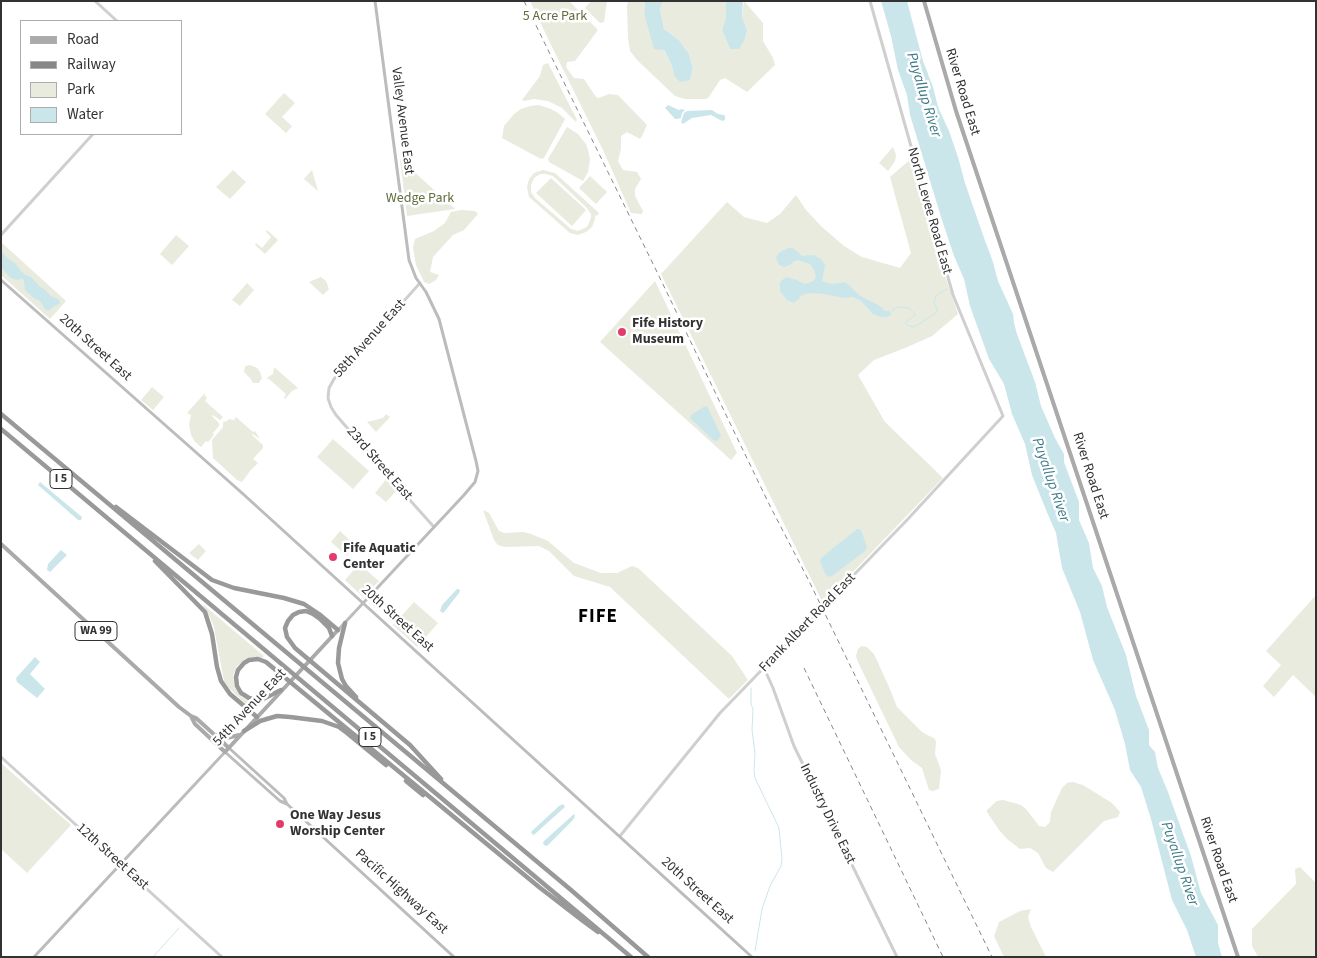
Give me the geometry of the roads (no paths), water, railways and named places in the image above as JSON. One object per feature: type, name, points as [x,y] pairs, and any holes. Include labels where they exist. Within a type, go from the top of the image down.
[{"type":"highway","name":"I 5","points":[[1,414],[571,890],[648,957]]},
{"type":"highway","name":"I 5","points":[[1,429],[631,957]]},
{"type":"highway","points":[[102,498],[122,511],[212,580],[234,588],[304,604],[338,630]]},
{"type":"highway","points":[[122,529],[205,612],[210,625],[221,681],[230,694],[256,717]]},
{"type":"highway","points":[[332,636],[329,628],[320,619],[306,611],[293,615],[285,628],[288,640],[295,648],[410,745],[456,794]]},
{"type":"highway","points":[[345,623],[338,648],[340,671],[346,686],[369,711]]},
{"type":"highway","points":[[283,688],[265,698],[257,700],[249,698],[241,693],[237,686],[236,677],[238,670],[249,660],[258,659],[266,662],[582,922],[618,945]]},
{"type":"highway","points":[[243,733],[264,720],[277,716],[328,722],[347,733],[418,792],[466,827]]},
{"type":"main road","name":"Valley Avenue East","points":[[376,1],[411,265],[439,319],[478,471]]},
{"type":"main road","name":"River Road East","points":[[924,1],[956,111],[1238,957]]},
{"type":"main road","name":"20th Street East","points":[[1,280],[238,490],[752,957]]},
{"type":"main road","name":"54th Avenue East","points":[[34,957],[472,486],[478,471]]},
{"type":"main road","name":"Pacific Highway East","points":[[1,544],[191,716],[196,718],[227,750]]},
{"type":"main road","name":"Pacific Highway East","points":[[191,716],[195,724],[284,798],[288,804],[454,957]]},
{"type":"main road","points":[[210,731],[221,738],[243,733]]},
{"type":"street","points":[[96,1],[117,20]]},
{"type":"street","name":"North Levee Road East","points":[[870,1],[953,295],[1003,416]]},
{"type":"street","points":[[1,235],[92,135]]},
{"type":"street","name":"58th Avenue East","points":[[328,398],[329,388],[334,379],[420,283]]},
{"type":"street","name":"23rd Street East","points":[[328,398],[330,407],[336,415],[434,527]]},
{"type":"street","name":"Frank Albert Road East","points":[[620,836],[715,719],[913,514],[1003,416]]},
{"type":"street","name":"Industry Drive East","points":[[764,668],[794,746],[897,957]]},
{"type":"street","name":"12th Street East","points":[[1,757],[222,957]]},
{"type":"water","points":[[645,1],[663,1],[660,9],[664,29],[679,40],[689,54],[693,69],[690,80],[680,82],[674,75],[664,50],[654,49],[644,13]]},
{"type":"water","points":[[726,1],[743,1],[742,17],[747,30],[745,39],[739,49],[730,49],[722,30],[726,18]]},
{"type":"water","name":"Puyallup River","points":[[881,1],[907,1],[938,107],[958,157],[998,281],[1013,314],[1017,334],[1035,382],[1041,406],[1064,454],[1064,462],[1079,502],[1079,520],[1089,543],[1093,568],[1102,586],[1107,607],[1126,655],[1136,696],[1149,730],[1149,745],[1155,752],[1158,768],[1191,856],[1201,893],[1218,925],[1218,943],[1222,957],[1196,957],[1187,930],[1172,900],[1141,787],[1130,770],[1115,710],[1093,660],[1080,612],[1062,568],[1056,533],[1032,475],[1025,444],[1012,414],[1004,384],[989,359],[970,306],[964,279],[941,217],[910,115],[907,95],[898,70]]},
{"type":"water","points":[[668,105],[679,110],[685,110],[681,118],[675,119],[665,108]]},
{"type":"water","points":[[712,110],[724,115],[725,120],[722,121],[711,115],[692,118],[683,124],[681,122],[684,113],[687,111]]},
{"type":"water","points":[[788,248],[793,248],[802,256],[814,255],[821,259],[825,265],[822,281],[832,284],[845,282],[859,295],[880,306],[885,311],[890,311],[890,315],[881,317],[873,314],[861,301],[853,297],[844,298],[812,293],[800,296],[794,303],[787,300],[780,291],[780,282],[786,277],[805,284],[812,282],[816,278],[810,264],[798,260],[784,267],[779,265],[776,258],[779,253]]},
{"type":"water","points":[[3,253],[24,274],[31,277],[51,296],[58,299],[60,303],[50,310],[46,310],[40,301],[25,290],[23,279],[16,280],[11,278],[1,267],[1,254]]},
{"type":"water","points":[[707,406],[721,436],[717,441],[713,440],[690,418],[691,415]]},
{"type":"water","points":[[40,482],[82,517],[81,520],[78,520],[38,485]]},
{"type":"water","points":[[857,529],[861,530],[867,547],[865,551],[828,577],[820,561],[821,558]]},
{"type":"water","points":[[61,550],[67,555],[50,572],[47,570],[48,564]]},
{"type":"water","points":[[457,589],[460,591],[459,593],[443,613],[440,611],[442,605]]},
{"type":"water","points":[[35,657],[40,662],[30,674],[45,689],[37,698],[17,682],[16,678]]},
{"type":"water","points":[[563,804],[565,807],[534,835],[532,834],[533,830]]},
{"type":"water","points":[[574,814],[573,820],[547,846],[544,845],[544,841]]},
{"type":"waterway","points":[[890,315],[898,307],[909,308],[915,314],[905,323],[913,327],[916,326],[937,312],[934,302],[936,296],[947,289]]},
{"type":"waterway","points":[[751,688],[755,778],[779,828],[782,859],[781,866],[770,886],[762,909],[755,951]]},
{"type":"waterway","points":[[153,957],[179,928]]},
{"type":"waterway","points":[[1316,943],[1316,951]]},
{"type":"railway","points":[[524,1],[992,957]]},
{"type":"railway","points":[[804,668],[943,957]]},
{"type":"place","name":"Fife History Museum","points":[[622,332]]},
{"type":"place","name":"Fife Aquatic Center","points":[[333,557]]},
{"type":"place","name":"One Way Jesus Worship Center","points":[[280,824]]},
{"type":"district","name":"FIFE","points":[[598,618]]},
{"type":"park label","name":"5 Acre Park","points":[[555,17]]},
{"type":"park label","name":"Wedge Park","points":[[420,199]]}]
